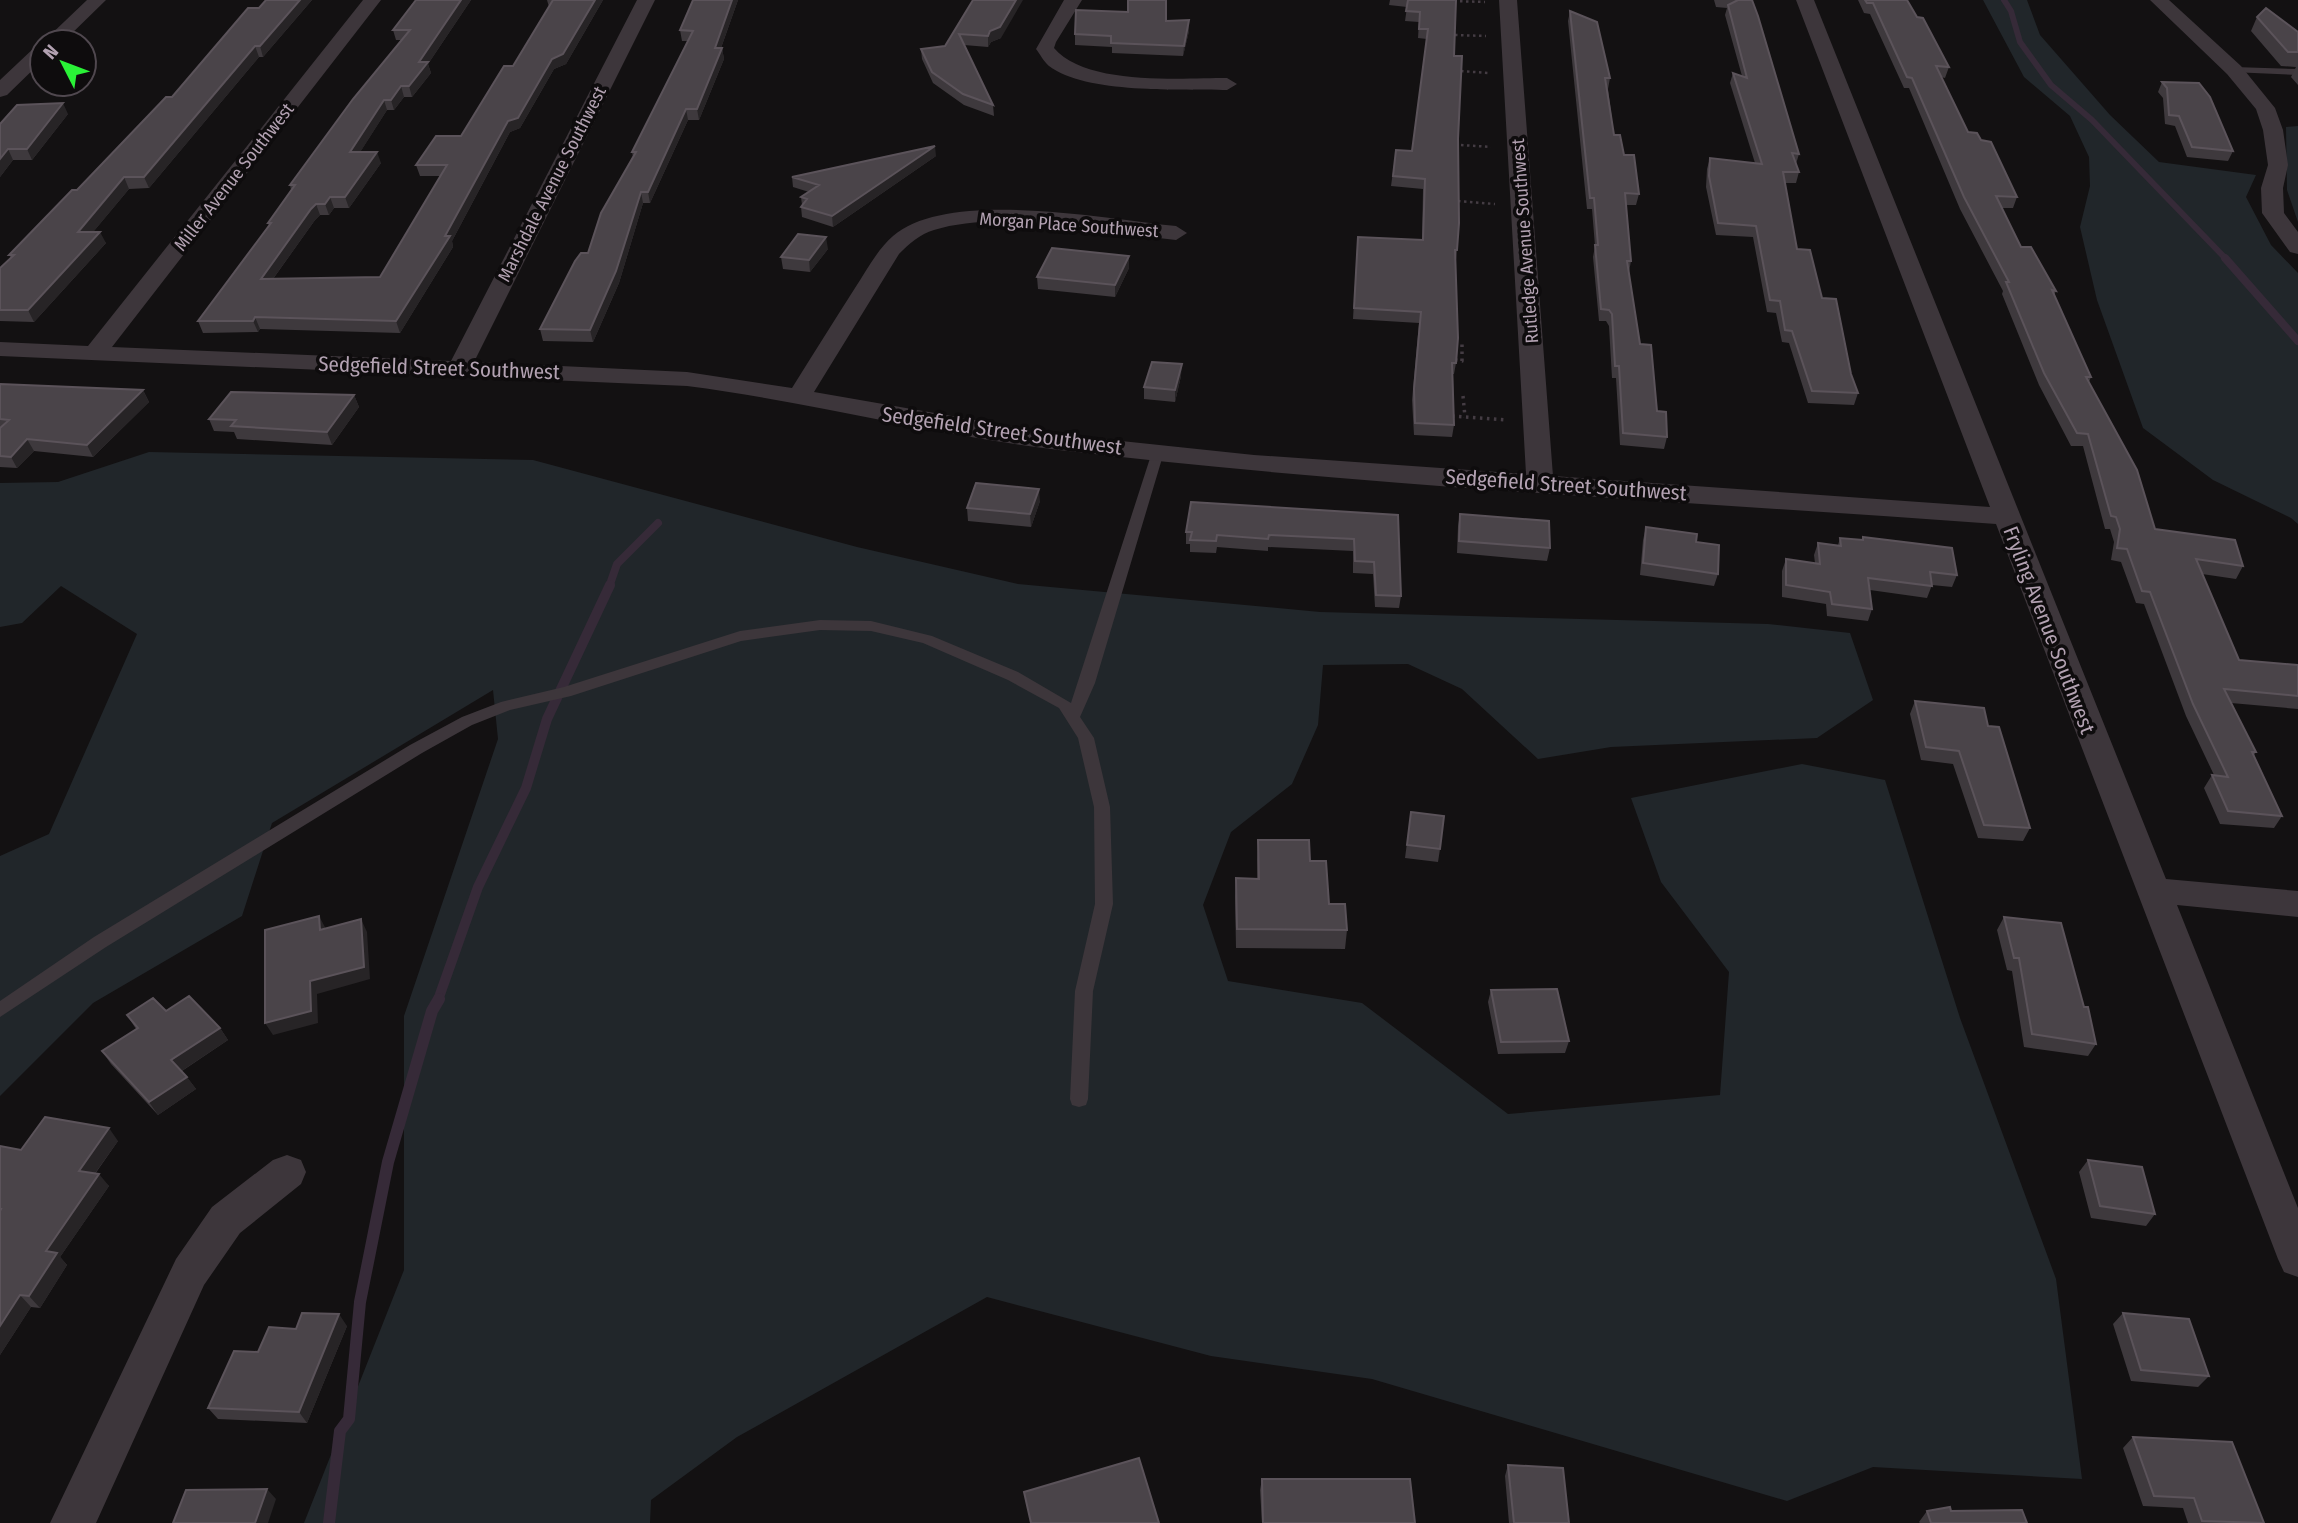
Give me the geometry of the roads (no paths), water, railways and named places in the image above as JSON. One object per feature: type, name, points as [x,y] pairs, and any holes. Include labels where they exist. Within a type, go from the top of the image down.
[{"type":"street","points":[[67,28],[97,0]]},
{"type":"street","name":"Miller Avenue Southwest","points":[[95,353],[372,0]]},
{"type":"street","name":"Marshdale Avenue Southwest","points":[[459,369],[646,0]]},
{"type":"street","points":[[1073,0],[1066,18],[1046,41],[1045,49],[1054,61],[1103,78],[1227,84]]},
{"type":"street","name":"Rutledge Avenue Southwest","points":[[1508,0],[1540,483]]},
{"type":"street","name":"Fryling Avenue Southwest","points":[[1805,0],[2151,890],[2298,1259]]},
{"type":"street","points":[[2160,0],[2234,70],[2261,101],[2273,130],[2278,165],[2272,188],[2273,213],[2298,247]]},
{"type":"street","points":[[0,91],[28,64]]},
{"type":"street","name":"Morgan Place Southwest","points":[[799,397],[890,251],[902,237],[929,224],[986,217],[1177,233]]},
{"type":"street","name":"Sedgefield Street Southwest","points":[[0,349],[687,379],[1055,442],[1158,453],[2005,516]]},
{"type":"street","points":[[2151,890],[2298,904]]},
{"type":"street","points":[[74,1523],[190,1272],[226,1220],[287,1172]]},
{"type":"lane","points":[[2234,70],[2298,72]]},
{"type":"lane","points":[[1073,718],[1091,671],[1158,453]]},
{"type":"lane","points":[[0,1010],[100,942],[416,748],[467,721],[506,706],[566,692],[740,636],[820,625],[871,626],[927,639],[1013,676],[1064,704],[1086,738],[1101,807],[1104,904],[1084,991],[1079,1099]]},
{"type":"waterway","points":[[2004,0],[2011,11],[2020,42],[2051,85],[2092,120],[2227,260]]},
{"type":"waterway","points":[[2225,258],[2298,341]]},
{"type":"waterway","points":[[609,587],[617,564],[658,523]]},
{"type":"waterway","points":[[438,1000],[478,887],[526,788],[547,719],[610,585]]},
{"type":"waterway","points":[[329,1523],[340,1431],[349,1419],[360,1302],[388,1162],[432,1011],[439,999]]}]
